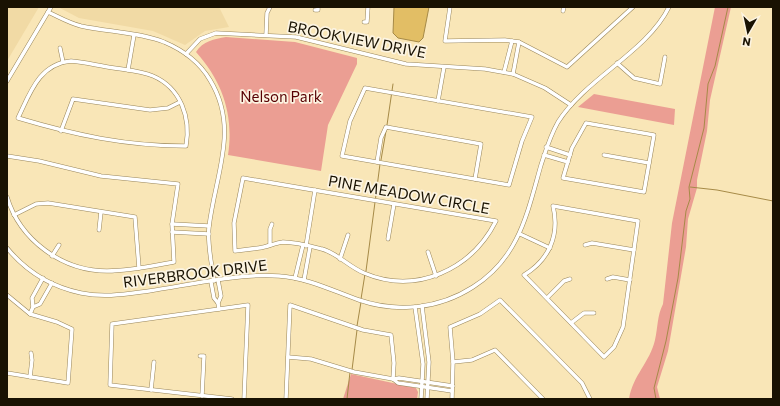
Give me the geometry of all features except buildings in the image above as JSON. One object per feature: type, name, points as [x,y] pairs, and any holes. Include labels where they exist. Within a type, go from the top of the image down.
[{"type":"street","points":[[7,81],[51,7]]},
{"type":"street","points":[[266,35],[268,12],[270,7]]},
{"type":"street","points":[[364,22],[367,22],[368,7]]},
{"type":"street","points":[[450,7],[445,41],[512,40],[520,42],[567,66],[633,7]]},
{"type":"street","name":"RIVERBROOK DRIVE","points":[[7,248],[22,264],[52,283],[81,293],[106,296],[262,275],[304,280],[373,304],[398,308],[422,306],[453,298],[482,281],[502,262],[520,234],[546,147],[555,128],[571,105],[654,30],[669,7]]},
{"type":"street","points":[[48,12],[82,26],[134,35],[165,43],[186,54],[201,68],[215,88],[222,105],[225,123],[225,141],[209,226],[214,298],[218,303],[219,309]]},
{"type":"street","name":"BROOKVIEW DRIVE","points":[[186,54],[200,39],[222,32],[307,39],[406,64],[504,72],[545,88],[571,105]]},
{"type":"street","points":[[128,70],[134,35]]},
{"type":"street","points":[[504,72],[512,40]]},
{"type":"street","points":[[512,74],[520,42]]},
{"type":"street","points":[[60,48],[63,62]]},
{"type":"street","points":[[510,49],[517,51]]},
{"type":"street","points":[[617,63],[634,78],[660,84],[665,57]]},
{"type":"street","points":[[63,62],[76,62],[128,70],[146,74],[160,80],[170,87],[180,102],[187,121],[186,146],[125,143],[60,131],[18,118],[39,77],[52,66],[63,62]]},
{"type":"street","points":[[438,101],[444,67]]},
{"type":"street","points":[[365,88],[532,117],[522,141],[509,185],[377,162],[342,156],[350,121],[365,88]]},
{"type":"street","points":[[60,131],[73,98],[150,110],[162,109],[180,102]]},
{"type":"street","points":[[586,123],[654,135],[644,192],[563,178],[568,162],[586,123]]},
{"type":"street","points":[[377,162],[381,138],[386,127],[481,144],[475,179]]},
{"type":"street","points":[[546,147],[570,155]]},
{"type":"street","points":[[560,160],[562,152]]},
{"type":"street","points":[[544,155],[568,162]]},
{"type":"street","points":[[604,155],[649,163]]},
{"type":"street","points":[[7,156],[101,176],[178,184],[172,224],[174,262],[115,271],[96,270],[73,265],[52,256],[30,237],[14,215],[7,197]]},
{"type":"street","name":"PINE MEADOW CIRCLE","points":[[243,178],[394,204],[496,221],[487,238],[474,253],[458,265],[436,276],[414,281],[387,280],[362,272],[329,252],[283,242],[235,251],[234,223],[243,178]]},
{"type":"street","points":[[304,280],[307,257],[306,246],[315,190]]},
{"type":"street","points":[[14,215],[36,204],[48,202],[136,217],[139,268]]},
{"type":"street","points":[[388,239],[394,204]]},
{"type":"street","points":[[553,206],[638,221],[621,334],[614,347],[604,357],[524,275],[541,261],[550,248],[555,227],[553,206]]},
{"type":"street","points":[[99,230],[101,212]]},
{"type":"street","points":[[172,224],[209,226]]},
{"type":"street","points":[[270,245],[270,229],[272,224]]},
{"type":"street","points":[[172,232],[209,234]]},
{"type":"street","points":[[520,234],[550,248]]},
{"type":"street","points":[[340,259],[348,236]]},
{"type":"street","points":[[585,244],[592,243],[634,250]]},
{"type":"street","points":[[52,256],[59,245]]},
{"type":"street","points":[[295,278],[301,255],[306,246]]},
{"type":"street","points":[[428,252],[436,276]]},
{"type":"street","points":[[301,255],[307,257]]},
{"type":"street","points":[[607,279],[613,277],[630,280]]},
{"type":"street","points":[[30,314],[33,307],[32,298],[43,278]]},
{"type":"street","points":[[547,298],[564,281],[570,279]]},
{"type":"street","points":[[218,280],[221,296],[218,303]]},
{"type":"street","points":[[33,307],[40,304],[52,283]]},
{"type":"street","points":[[7,295],[30,314],[57,322],[72,329],[68,382],[7,373]]},
{"type":"street","points":[[452,399],[453,362],[450,327],[480,314],[500,300],[582,383],[590,399]]},
{"type":"street","points":[[232,399],[110,385],[112,324],[248,305],[244,399]]},
{"type":"street","points":[[286,399],[290,306],[363,330],[391,335],[394,363],[393,379]]},
{"type":"street","points":[[422,306],[427,346],[429,382],[427,399]]},
{"type":"street","points":[[415,307],[423,364],[421,399]]},
{"type":"street","points":[[571,323],[584,313],[594,313]]},
{"type":"street","points":[[453,362],[472,360],[495,350],[543,399]]},
{"type":"street","points":[[30,377],[32,360],[31,353]]},
{"type":"street","points":[[200,356],[204,356],[202,396]]},
{"type":"street","points":[[288,357],[312,359],[354,372],[393,379],[399,378],[453,386]]},
{"type":"street","points":[[151,390],[154,362]]},
{"type":"street","points":[[393,379],[398,383],[452,391]]},
{"type":"shaded area","points":[[7,7],[39,7],[7,61]]},
{"type":"shaded area","points":[[58,7],[219,7],[229,27],[205,31],[185,45],[153,31],[79,18]]},
{"type":"shaded area","points":[[394,7],[429,7],[423,38],[419,42],[398,38],[393,33]]},
{"type":"green space","points":[[715,7],[731,7],[710,100],[707,131],[697,180],[697,188],[688,219],[686,247],[668,351],[657,387],[660,399],[629,399],[634,383],[653,348],[663,304],[672,223]]},
{"type":"green space","name":"Nelson Park","points":[[226,37],[295,42],[357,58],[357,64],[328,125],[321,171],[228,155],[228,113],[220,87],[205,63],[196,52],[205,43]]},
{"type":"green space","points":[[594,94],[675,109],[674,125],[578,107]]},
{"type":"green space","points":[[351,374],[416,388],[418,392],[417,399],[343,399]]},
{"type":"waterway","points":[[656,399],[654,388],[666,341],[678,278],[686,211],[690,199],[689,187],[704,128],[708,84],[715,66],[728,7]]},
{"type":"waterway","points":[[387,125],[393,84]]},
{"type":"waterway","points":[[381,160],[386,131]]},
{"type":"waterway","points":[[366,271],[380,164]]},
{"type":"waterway","points":[[690,187],[717,190],[773,201]]},
{"type":"waterway","points":[[361,299],[365,274]]},
{"type":"waterway","points":[[357,326],[361,302]]},
{"type":"waterway","points":[[352,370],[357,330]]},
{"type":"waterway","points":[[347,399],[350,372]]}]
